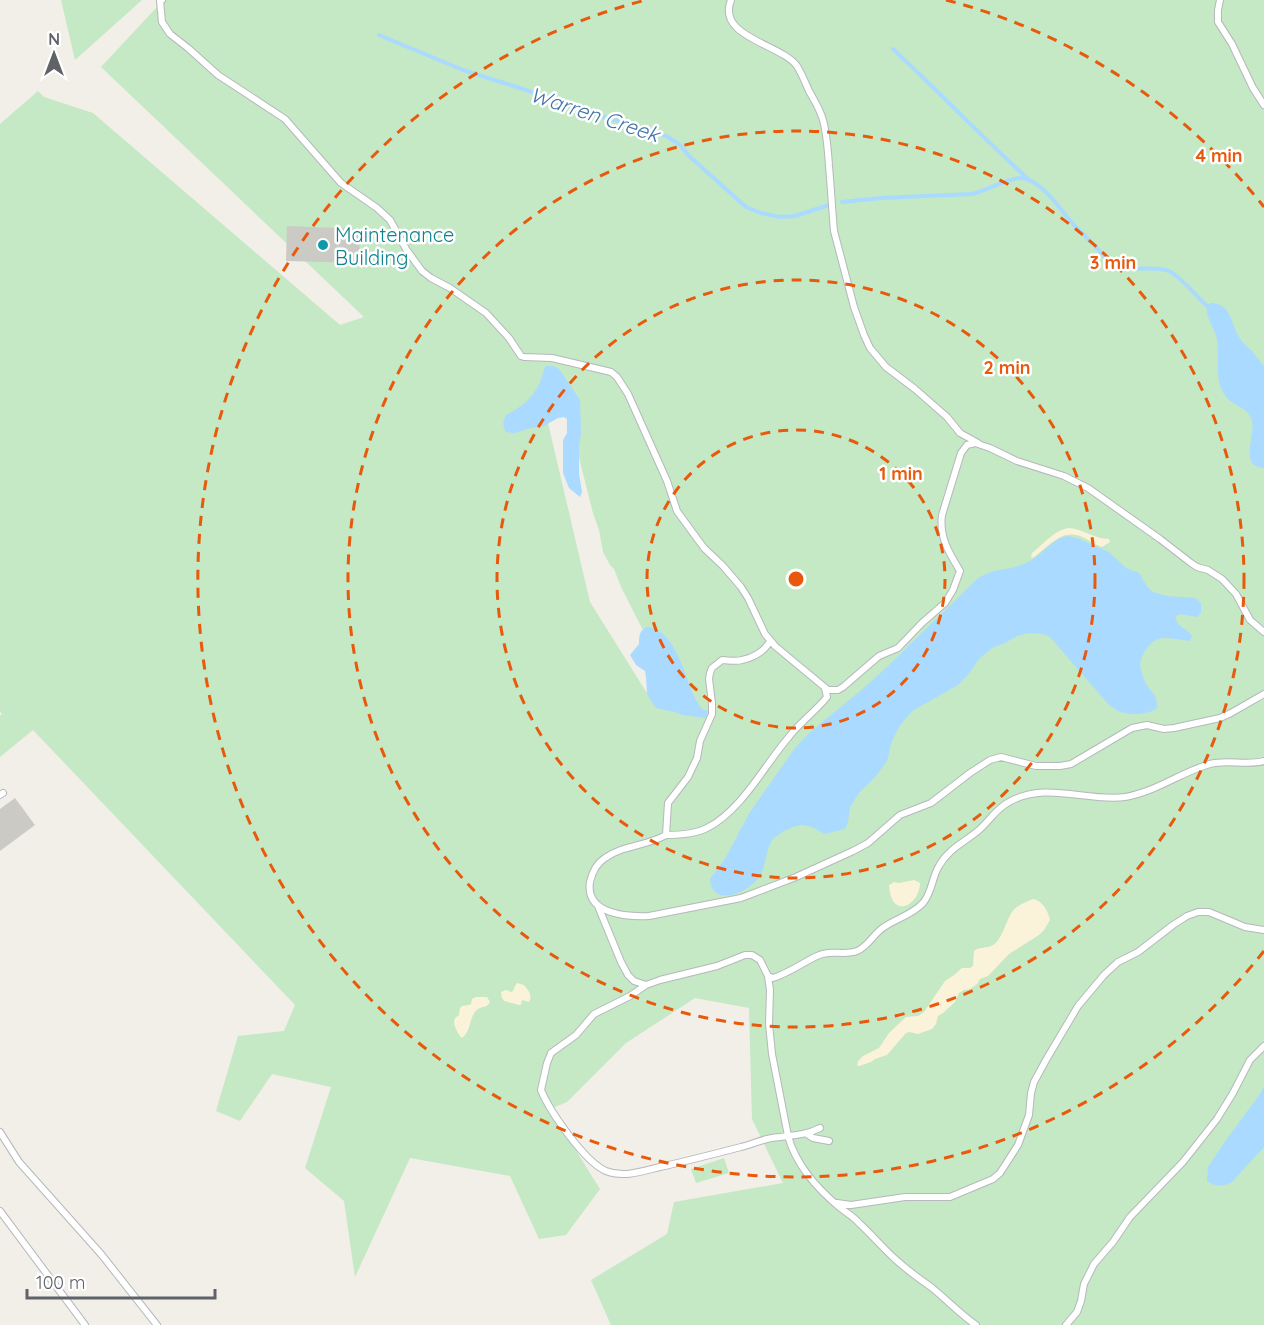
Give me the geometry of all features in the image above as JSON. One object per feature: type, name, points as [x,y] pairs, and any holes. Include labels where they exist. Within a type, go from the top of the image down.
[{"type":"lane","points":[[162,0],[160,2],[162,22],[170,34],[218,75],[285,119],[341,183],[390,220],[406,249],[422,271],[486,314],[509,338],[521,356],[560,360],[611,372],[617,377],[628,394],[673,496],[677,511],[704,548],[741,587],[770,641],[825,688],[836,690]]},
{"type":"lane","points":[[731,0],[730,15],[743,34],[781,53],[795,63],[805,78],[823,120],[836,242],[854,308],[870,348],[886,367],[947,417],[960,433],[963,451]]},
{"type":"lane","points":[[1220,0],[1218,22],[1264,105]]},
{"type":"lane","points":[[960,433],[1017,460],[1064,476],[1088,488],[1191,563],[1222,579],[1236,594],[1250,621],[1264,632]]},
{"type":"lane","points":[[646,985],[634,981],[621,962],[598,906],[590,893],[594,871],[601,861],[616,852],[657,840],[666,835],[696,832],[708,828],[725,815],[753,785],[787,738],[827,698],[879,656],[898,648],[945,603],[960,571],[942,537],[940,524],[942,515],[963,451],[967,445],[975,443],[986,446]]},
{"type":"lane","points":[[666,835],[668,803],[691,771],[697,758],[700,741],[712,714],[709,679],[712,668],[722,660],[741,661],[751,657],[764,650],[770,641]]},
{"type":"lane","points":[[825,688],[827,698]]},
{"type":"lane","points":[[598,906],[616,913],[650,916],[741,898],[796,877],[861,847],[900,815],[931,803],[970,772],[990,760],[1004,757],[1036,766],[1071,764],[1132,728],[1147,725],[1164,729],[1174,728],[1220,718],[1264,694]]},
{"type":"lane","points":[[768,976],[773,978],[782,976],[819,954],[849,953],[863,948],[883,927],[922,904],[937,869],[946,855],[979,830],[1000,808],[1013,800],[1040,792],[1060,792],[1098,798],[1128,796],[1160,786],[1207,765],[1223,762],[1264,761]]},
{"type":"lane","points":[[833,1201],[851,1205],[905,1197],[950,1197],[993,1179],[1000,1173],[1018,1145],[1029,1115],[1034,1082],[1046,1060],[1078,1006],[1118,962],[1138,952],[1187,916],[1198,912],[1209,912],[1245,927],[1264,930]]},
{"type":"lane","points":[[820,1128],[807,1134],[788,1136],[768,1139],[689,1160],[621,1174],[604,1170],[568,1136],[541,1090],[551,1053],[576,1035],[594,1014],[630,996],[646,985],[668,977],[717,966],[745,955],[760,960],[768,976],[772,1054],[788,1136],[791,1147],[810,1179],[860,1223],[913,1275],[976,1325]]},
{"type":"lane","points":[[1066,1325],[1077,1312],[1084,1284],[1094,1264],[1130,1217],[1183,1162],[1217,1119],[1250,1060],[1264,1046]]},
{"type":"lane","points":[[0,1132],[19,1162],[101,1254],[157,1325]]},
{"type":"lane","points":[[807,1134],[813,1138],[829,1141]]},
{"type":"lane","points":[[776,1138],[791,1147]]},
{"type":"lane","points":[[0,1211],[85,1325]]},
{"type":"green space","points":[[61,0],[142,0],[75,60]]},
{"type":"green space","points":[[158,0],[1264,0],[1264,1325],[611,1325],[591,1280],[667,1234],[674,1202],[783,1183],[752,1119],[749,1008],[695,998],[626,1043],[567,1102],[550,1109],[600,1189],[566,1235],[539,1239],[510,1176],[410,1158],[355,1277],[344,1201],[305,1168],[331,1087],[272,1074],[240,1121],[216,1111],[238,1036],[284,1031],[295,1005],[33,730],[0,757],[0,716],[2,714],[0,711],[0,124],[38,91],[44,97],[93,113],[340,325],[364,317],[101,67],[157,7]],"holes":[[[563,394],[603,552],[614,569],[674,691],[660,708],[655,706],[590,602],[548,423]]]},
{"type":"green space","points":[[724,1158],[729,1173],[696,1183],[691,1169]]},
{"type":"sand","points":[[1069,528],[1109,539],[1110,542],[1102,547],[1080,536],[1067,535],[1055,540],[1031,558],[1032,553],[1049,538]]},
{"type":"sand","points":[[914,880],[920,883],[919,891],[911,903],[900,906],[895,903],[889,885],[894,882]]},
{"type":"sand","points":[[1033,899],[1040,902],[1050,920],[1039,935],[1009,954],[977,984],[959,993],[955,1002],[938,1016],[932,1029],[918,1034],[906,1033],[887,1055],[857,1065],[863,1056],[879,1048],[889,1033],[906,1017],[918,1016],[924,1012],[945,981],[962,968],[973,966],[974,951],[996,943],[1014,910]]},
{"type":"sand","points":[[517,983],[524,985],[528,991],[529,1002],[522,1000],[519,1005],[504,1001],[502,998],[501,992],[513,991]]},
{"type":"sand","points":[[487,997],[490,1002],[475,1012],[462,1038],[456,1030],[454,1020],[459,1015],[460,1008],[471,1004],[472,999]]},
{"type":"water","points":[[1211,303],[1223,306],[1227,310],[1240,339],[1264,366],[1264,468],[1256,466],[1250,455],[1251,418],[1245,410],[1227,398],[1219,382],[1217,340],[1207,310],[1207,305]]},
{"type":"water","points":[[546,366],[559,369],[580,400],[579,474],[582,492],[580,497],[569,488],[563,473],[563,440],[567,433],[567,419],[558,418],[544,426],[515,433],[506,432],[504,427],[506,415],[517,409],[531,396]]},
{"type":"water","points":[[1067,536],[1109,552],[1126,568],[1139,573],[1153,592],[1167,596],[1195,598],[1201,603],[1201,613],[1197,617],[1180,614],[1176,616],[1178,623],[1192,636],[1190,641],[1158,639],[1148,646],[1142,658],[1140,666],[1146,684],[1155,697],[1157,708],[1138,714],[1118,711],[1109,705],[1050,637],[1028,633],[1017,636],[992,648],[979,659],[958,685],[912,711],[899,727],[892,741],[887,761],[850,807],[845,829],[824,834],[803,825],[786,830],[771,842],[763,869],[754,883],[732,895],[724,896],[717,893],[712,888],[710,879],[726,857],[750,812],[795,748],[809,733],[888,666],[978,578],[1028,562],[1057,540]]},
{"type":"water","points":[[648,627],[658,630],[672,645],[696,700],[702,709],[708,711],[706,718],[682,715],[655,707],[647,694],[645,671],[636,665],[630,655],[639,644],[641,632]]},
{"type":"water","points":[[1264,1086],[1264,1147],[1232,1182],[1219,1186],[1210,1183],[1207,1181],[1208,1167]]},
{"type":"building","name":"Maintenance Building","points":[[287,226],[360,229],[359,263],[286,261]]},
{"type":"building","points":[[15,798],[35,825],[0,851],[0,809]]},
{"type":"waterway","name":"Warren Creek","points":[[379,35],[463,70],[668,137],[680,145],[689,156],[746,207],[761,213],[780,217],[795,216],[829,205]]},
{"type":"waterway","points":[[893,49],[1027,178]]},
{"type":"waterway","name":"Warren Creek","points":[[842,202],[972,194],[1003,182],[1020,178],[1028,179],[1050,196],[1110,262],[1124,268],[1154,268],[1169,271],[1207,306]]},
{"type":"place","name":"Maintenance Building","points":[[323,245]]}]
